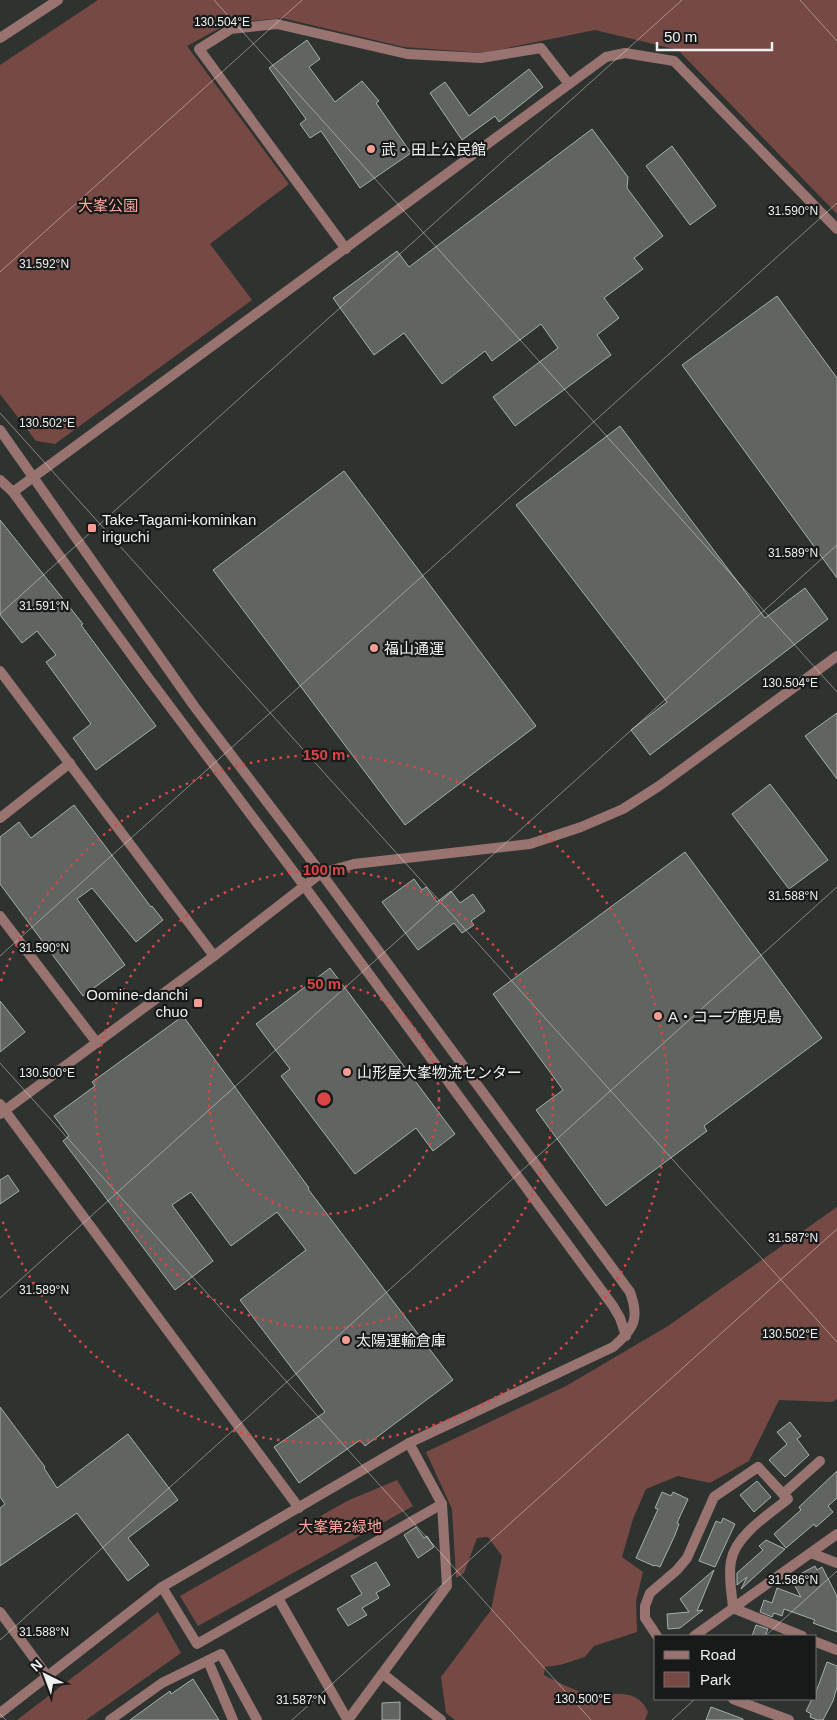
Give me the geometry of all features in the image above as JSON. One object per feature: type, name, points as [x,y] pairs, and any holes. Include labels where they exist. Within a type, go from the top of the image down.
[{"type":"street","points":[[0,38],[58,0]]},
{"type":"street","points":[[346,249],[200,49],[231,29],[277,24],[407,54],[481,58],[541,48],[570,84]]},
{"type":"street","points":[[13,492],[606,57],[625,53],[674,61],[837,230]]},
{"type":"street","points":[[0,430],[194,706],[321,873],[630,1292],[635,1306],[632,1327],[626,1336],[613,1348],[409,1443],[162,1587],[0,1713]]},
{"type":"street","points":[[0,480],[13,492],[613,1306],[620,1318],[626,1336]]},
{"type":"street","points":[[299,1508],[1,1110],[97,1043],[321,873],[354,864],[530,844],[581,827],[623,809],[659,786],[837,656]]},
{"type":"street","points":[[0,671],[214,956]]},
{"type":"street","points":[[0,818],[70,763]]},
{"type":"street","points":[[0,916],[97,1043]]},
{"type":"street","points":[[278,1598],[347,1720],[447,1586],[442,1504],[409,1443]]},
{"type":"street","points":[[783,1494],[820,1462]]},
{"type":"street","points":[[656,1635],[646,1618],[645,1606],[650,1593],[677,1570],[687,1558],[714,1497],[758,1467],[788,1499],[745,1535],[736,1548],[730,1561],[733,1608]]},
{"type":"street","points":[[162,1587],[197,1644],[442,1504]]},
{"type":"street","points":[[695,1635],[837,1534]]},
{"type":"street","points":[[811,1553],[837,1563]]},
{"type":"street","points":[[733,1608],[800,1635]]},
{"type":"street","points":[[0,1612],[48,1677]]},
{"type":"street","points":[[817,1642],[837,1650]]},
{"type":"street","points":[[110,1720],[162,1683],[221,1654],[257,1720]]},
{"type":"street","points":[[208,1661],[233,1720]]},
{"type":"street","points":[[383,1674],[441,1720]]},
{"type":"street","points":[[736,1700],[772,1717],[788,1720]]},
{"type":"green space","name":"大峯公園","points":[[98,0],[837,0],[837,214],[678,50],[595,30],[483,53],[404,47],[282,18],[229,23],[187,46],[289,184],[210,244],[252,300],[55,444],[36,441],[0,394],[0,65]]},
{"type":"green space","points":[[837,1207],[837,1399],[832,1402],[779,1400],[749,1461],[710,1483],[678,1476],[646,1489],[633,1519],[622,1557],[643,1572],[636,1601],[637,1632],[594,1646],[585,1657],[560,1665],[545,1667],[544,1675],[576,1690],[595,1694],[630,1695],[637,1698],[648,1712],[645,1720],[455,1720],[446,1713],[441,1677],[491,1610],[502,1556],[488,1537],[477,1538],[464,1573],[456,1578],[452,1509],[426,1452],[566,1386],[668,1326]]},
{"type":"green space","name":"大峯第2緑地","points":[[397,1480],[413,1506],[198,1626],[180,1596],[347,1501]]},
{"type":"green space","points":[[158,1612],[181,1653],[86,1720],[17,1720]]},
{"type":"building","points":[[307,40],[320,59],[309,67],[335,102],[362,81],[379,101],[376,103],[411,153],[360,188],[321,131],[310,138],[300,124],[306,119],[269,68]]},
{"type":"building","points":[[529,69],[543,87],[499,122],[495,116],[462,140],[430,93],[445,82],[469,116]]},
{"type":"building","points":[[592,129],[628,177],[627,188],[663,236],[634,258],[643,269],[604,298],[619,318],[597,335],[611,355],[515,426],[493,397],[558,348],[541,324],[492,361],[485,351],[442,384],[404,333],[374,355],[333,298],[397,251],[409,267]]},
{"type":"building","points":[[672,146],[716,206],[690,225],[646,166]]},
{"type":"building","points":[[777,296],[837,378],[837,578],[682,365]]},
{"type":"building","points":[[620,426],[765,618],[805,588],[828,619],[650,755],[631,730],[667,702],[516,505]]},
{"type":"building","name":"福山通運","points":[[344,471],[536,726],[405,825],[213,570]]},
{"type":"building","points":[[0,520],[83,624],[81,625],[156,726],[96,770],[73,738],[91,724],[46,662],[56,655],[37,631],[22,643],[0,615]]},
{"type":"building","points":[[837,713],[837,779],[805,736]]},
{"type":"building","points":[[770,784],[828,860],[789,889],[732,814]]},
{"type":"building","points":[[74,805],[151,907],[163,920],[136,942],[92,888],[77,899],[125,965],[83,996],[0,884],[0,837],[19,822],[31,838]]},
{"type":"building","name":"A・コープ鹿児島","points":[[685,852],[822,1038],[704,1126],[707,1131],[606,1206],[536,1110],[563,1090],[493,994]]},
{"type":"building","points":[[414,879],[422,890],[426,887],[437,902],[451,891],[460,903],[473,894],[485,911],[471,921],[474,925],[462,933],[454,923],[418,950],[382,902]]},
{"type":"building","name":"山形屋大峯物流センター","points":[[330,968],[455,1134],[433,1151],[416,1128],[355,1174],[281,1076],[290,1069],[256,1024]]},
{"type":"building","points":[[0,1001],[25,1032],[0,1052]]},
{"type":"building","points":[[183,1016],[308,1189],[453,1380],[365,1446],[360,1440],[299,1483],[274,1447],[325,1412],[240,1300],[306,1250],[277,1212],[231,1246],[191,1192],[172,1205],[213,1261],[175,1290],[63,1141],[69,1136],[54,1116],[95,1086],[92,1082]]},
{"type":"building","points":[[8,1175],[19,1191],[0,1204],[0,1180]]},
{"type":"building","points":[[0,1407],[45,1467],[57,1488],[128,1434],[178,1500],[128,1538],[149,1565],[128,1581],[77,1513],[0,1566],[0,1508],[5,1504],[0,1497]]},
{"type":"building","points":[[790,1422],[801,1436],[797,1439],[809,1455],[785,1477],[769,1460],[787,1444],[777,1432]]},
{"type":"building","points":[[837,1471],[837,1498],[828,1506],[833,1512],[816,1527],[814,1524],[786,1548],[774,1534],[801,1510],[799,1507]]},
{"type":"building","points":[[757,1481],[771,1497],[754,1512],[740,1495]]},
{"type":"building","points":[[662,1492],[671,1496],[673,1492],[688,1499],[677,1523],[679,1524],[675,1535],[660,1567],[636,1558],[658,1509],[655,1508]]},
{"type":"building","points":[[723,1518],[735,1524],[715,1567],[699,1561],[716,1521],[721,1523]]},
{"type":"building","points":[[416,1527],[424,1538],[427,1536],[434,1547],[418,1558],[404,1535]]},
{"type":"building","points":[[766,1540],[785,1549],[741,1589],[747,1577],[737,1585],[737,1573],[763,1550],[759,1546]]},
{"type":"building","points":[[376,1562],[390,1585],[376,1593],[379,1598],[362,1608],[367,1615],[348,1626],[337,1609],[362,1594],[351,1576]]},
{"type":"building","points":[[815,1566],[817,1570],[822,1567],[837,1596],[837,1632],[813,1623],[815,1620],[784,1609],[782,1616],[774,1613],[772,1617],[760,1612],[764,1600],[772,1603],[777,1588],[801,1597],[791,1579]]},
{"type":"building","points":[[714,1570],[697,1611],[703,1610],[680,1628],[668,1629],[667,1614],[689,1612],[680,1599]]},
{"type":"building","points":[[756,1625],[768,1629],[765,1635],[752,1635]]},
{"type":"building","points":[[827,1662],[837,1666],[837,1687],[833,1701],[823,1720],[810,1717],[811,1714],[806,1711],[812,1700],[817,1700],[817,1689]]},
{"type":"building","points":[[193,1679],[219,1720],[130,1720],[170,1691],[171,1694]]},
{"type":"building","points":[[400,1702],[400,1720],[382,1720],[382,1703]]},
{"type":"building","points":[[711,1707],[743,1719],[743,1720],[706,1720]]},
{"type":"place","name":"武・田上公民館","points":[[371,149]]},
{"type":"place","name":"Take-Tagami-kominkan iriguchi","points":[[92,528]]},
{"type":"place","name":"福山通運","points":[[374,648]]},
{"type":"place","name":"Oomine-danchi chuo","points":[[198,1003]]},
{"type":"place","name":"A・コープ鹿児島","points":[[658,1016]]},
{"type":"place","name":"山形屋大峯物流センター","points":[[347,1072]]},
{"type":"place","name":"太陽運輸倉庫","points":[[346,1340]]}]
